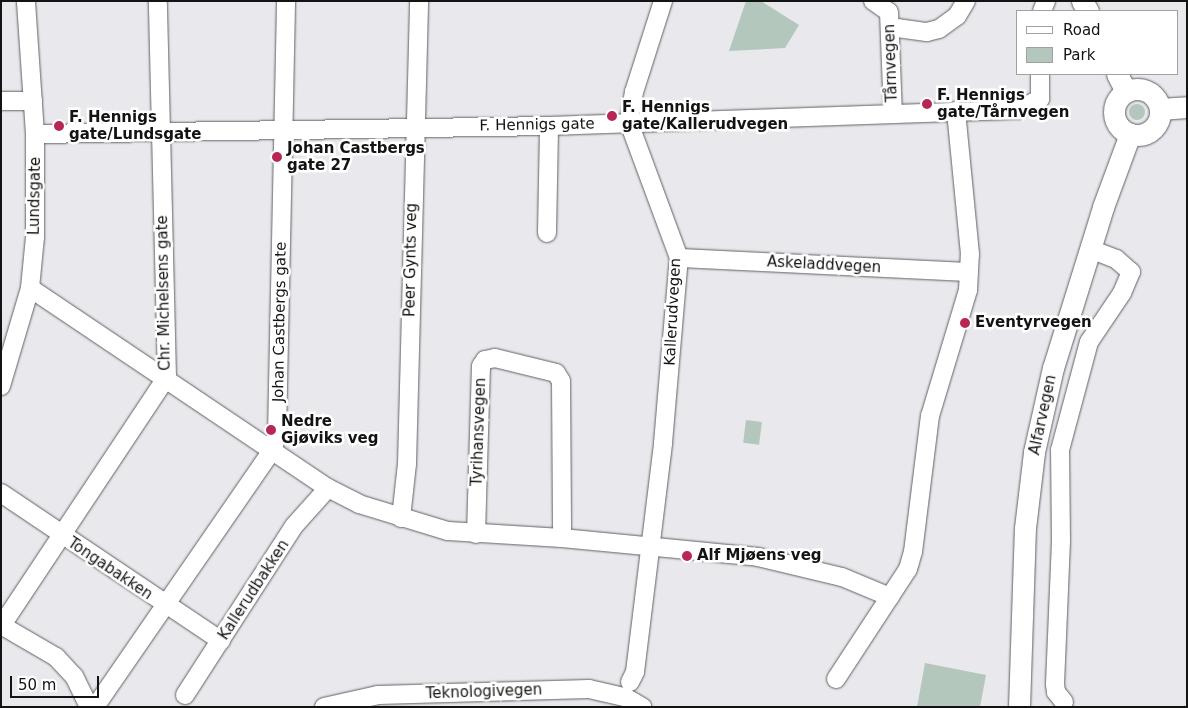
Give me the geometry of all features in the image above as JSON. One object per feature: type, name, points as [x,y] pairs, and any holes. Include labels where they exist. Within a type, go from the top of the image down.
[{"type":"main road","points":[[1122,83],[1144,90],[1157,101],[1160,109],[1160,118],[1148,133],[1130,134],[1122,130],[1114,114],[1122,83]]},
{"type":"main road","points":[[1160,109],[1187,108]]},
{"type":"main road","name":"Alfarvegen","points":[[1019,707],[1025,528],[1034,452],[1053,368],[1090,249],[1130,134]]},
{"type":"street","name":"Lundsgate","points":[[1,386],[30,288],[37,200],[35,134],[26,1]]},
{"type":"street","name":"Chr. Michelsens gate","points":[[2,625],[60,535],[167,377],[158,1]]},
{"type":"street","name":"Johan Castbergs gate","points":[[95,707],[273,449],[277,434],[285,128],[286,1]]},
{"type":"street","name":"Peer Gynts veg","points":[[401,518],[407,464],[414,128],[419,1]]},
{"type":"street","name":"Kallerudvegen","points":[[630,682],[635,672],[675,334],[679,258],[629,123],[634,92],[663,1]]},
{"type":"street","points":[[873,1],[889,19],[927,32],[939,29],[957,16],[966,1]]},
{"type":"street","name":"Tårnvegen","points":[[889,19],[893,114]]},
{"type":"street","name":"F. Hennigs gate","points":[[35,134],[285,128],[549,126],[893,114],[1027,107],[1040,99],[1040,75]]},
{"type":"street","points":[[1,101],[33,100]]},
{"type":"street","points":[[836,679],[908,568],[913,552],[930,416],[968,290],[969,272],[956,111]]},
{"type":"street","points":[[546,233],[549,126]]},
{"type":"street","points":[[1064,702],[1056,692],[1055,684],[1061,542],[1060,450],[1089,342],[1122,293],[1131,272],[1116,259],[1090,249]]},
{"type":"street","name":"Askeladdvegen","points":[[679,258],[969,272]]},
{"type":"street","points":[[30,288],[167,377],[328,488],[401,518],[448,531],[649,545],[758,557],[842,577],[890,597]]},
{"type":"street","name":"Tyrihansvegen","points":[[476,534],[481,366],[485,360],[495,358],[556,373],[561,381],[562,538]]},
{"type":"street","name":"Kallerudbakken","points":[[185,695],[294,526],[328,488]]},
{"type":"street","name":"Tongabakken","points":[[1,493],[60,535],[109,565],[166,606],[221,641]]},
{"type":"street","points":[[2,625],[56,657],[74,676],[89,707]]},
{"type":"street","name":"Teknologivegen","points":[[324,707],[378,695],[589,689],[625,697],[642,707]]},
{"type":"green space","points":[[746,1],[761,1],[799,25],[785,48],[729,51]]},
{"type":"green space","points":[[1137,104],[1145,112],[1137,120],[1129,112]]},
{"type":"green space","points":[[746,420],[762,422],[759,445],[743,443]]},
{"type":"green space","points":[[925,663],[986,675],[980,707],[917,707]]},
{"type":"place","name":"F. Hennigs gate/Tårnvegen","points":[[927,104]]},
{"type":"place","name":"F. Hennigs gate/Kallerudvegen","points":[[612,116]]},
{"type":"place","name":"F. Hennigs gate/Lundsgate","points":[[59,126]]},
{"type":"place","name":"Johan Castbergs gate 27","points":[[277,157]]},
{"type":"place","name":"Eventyrvegen","points":[[965,323]]},
{"type":"place","name":"Nedre Gjøviks veg","points":[[271,430]]},
{"type":"place","name":"Alf Mjøens veg","points":[[687,556]]}]
